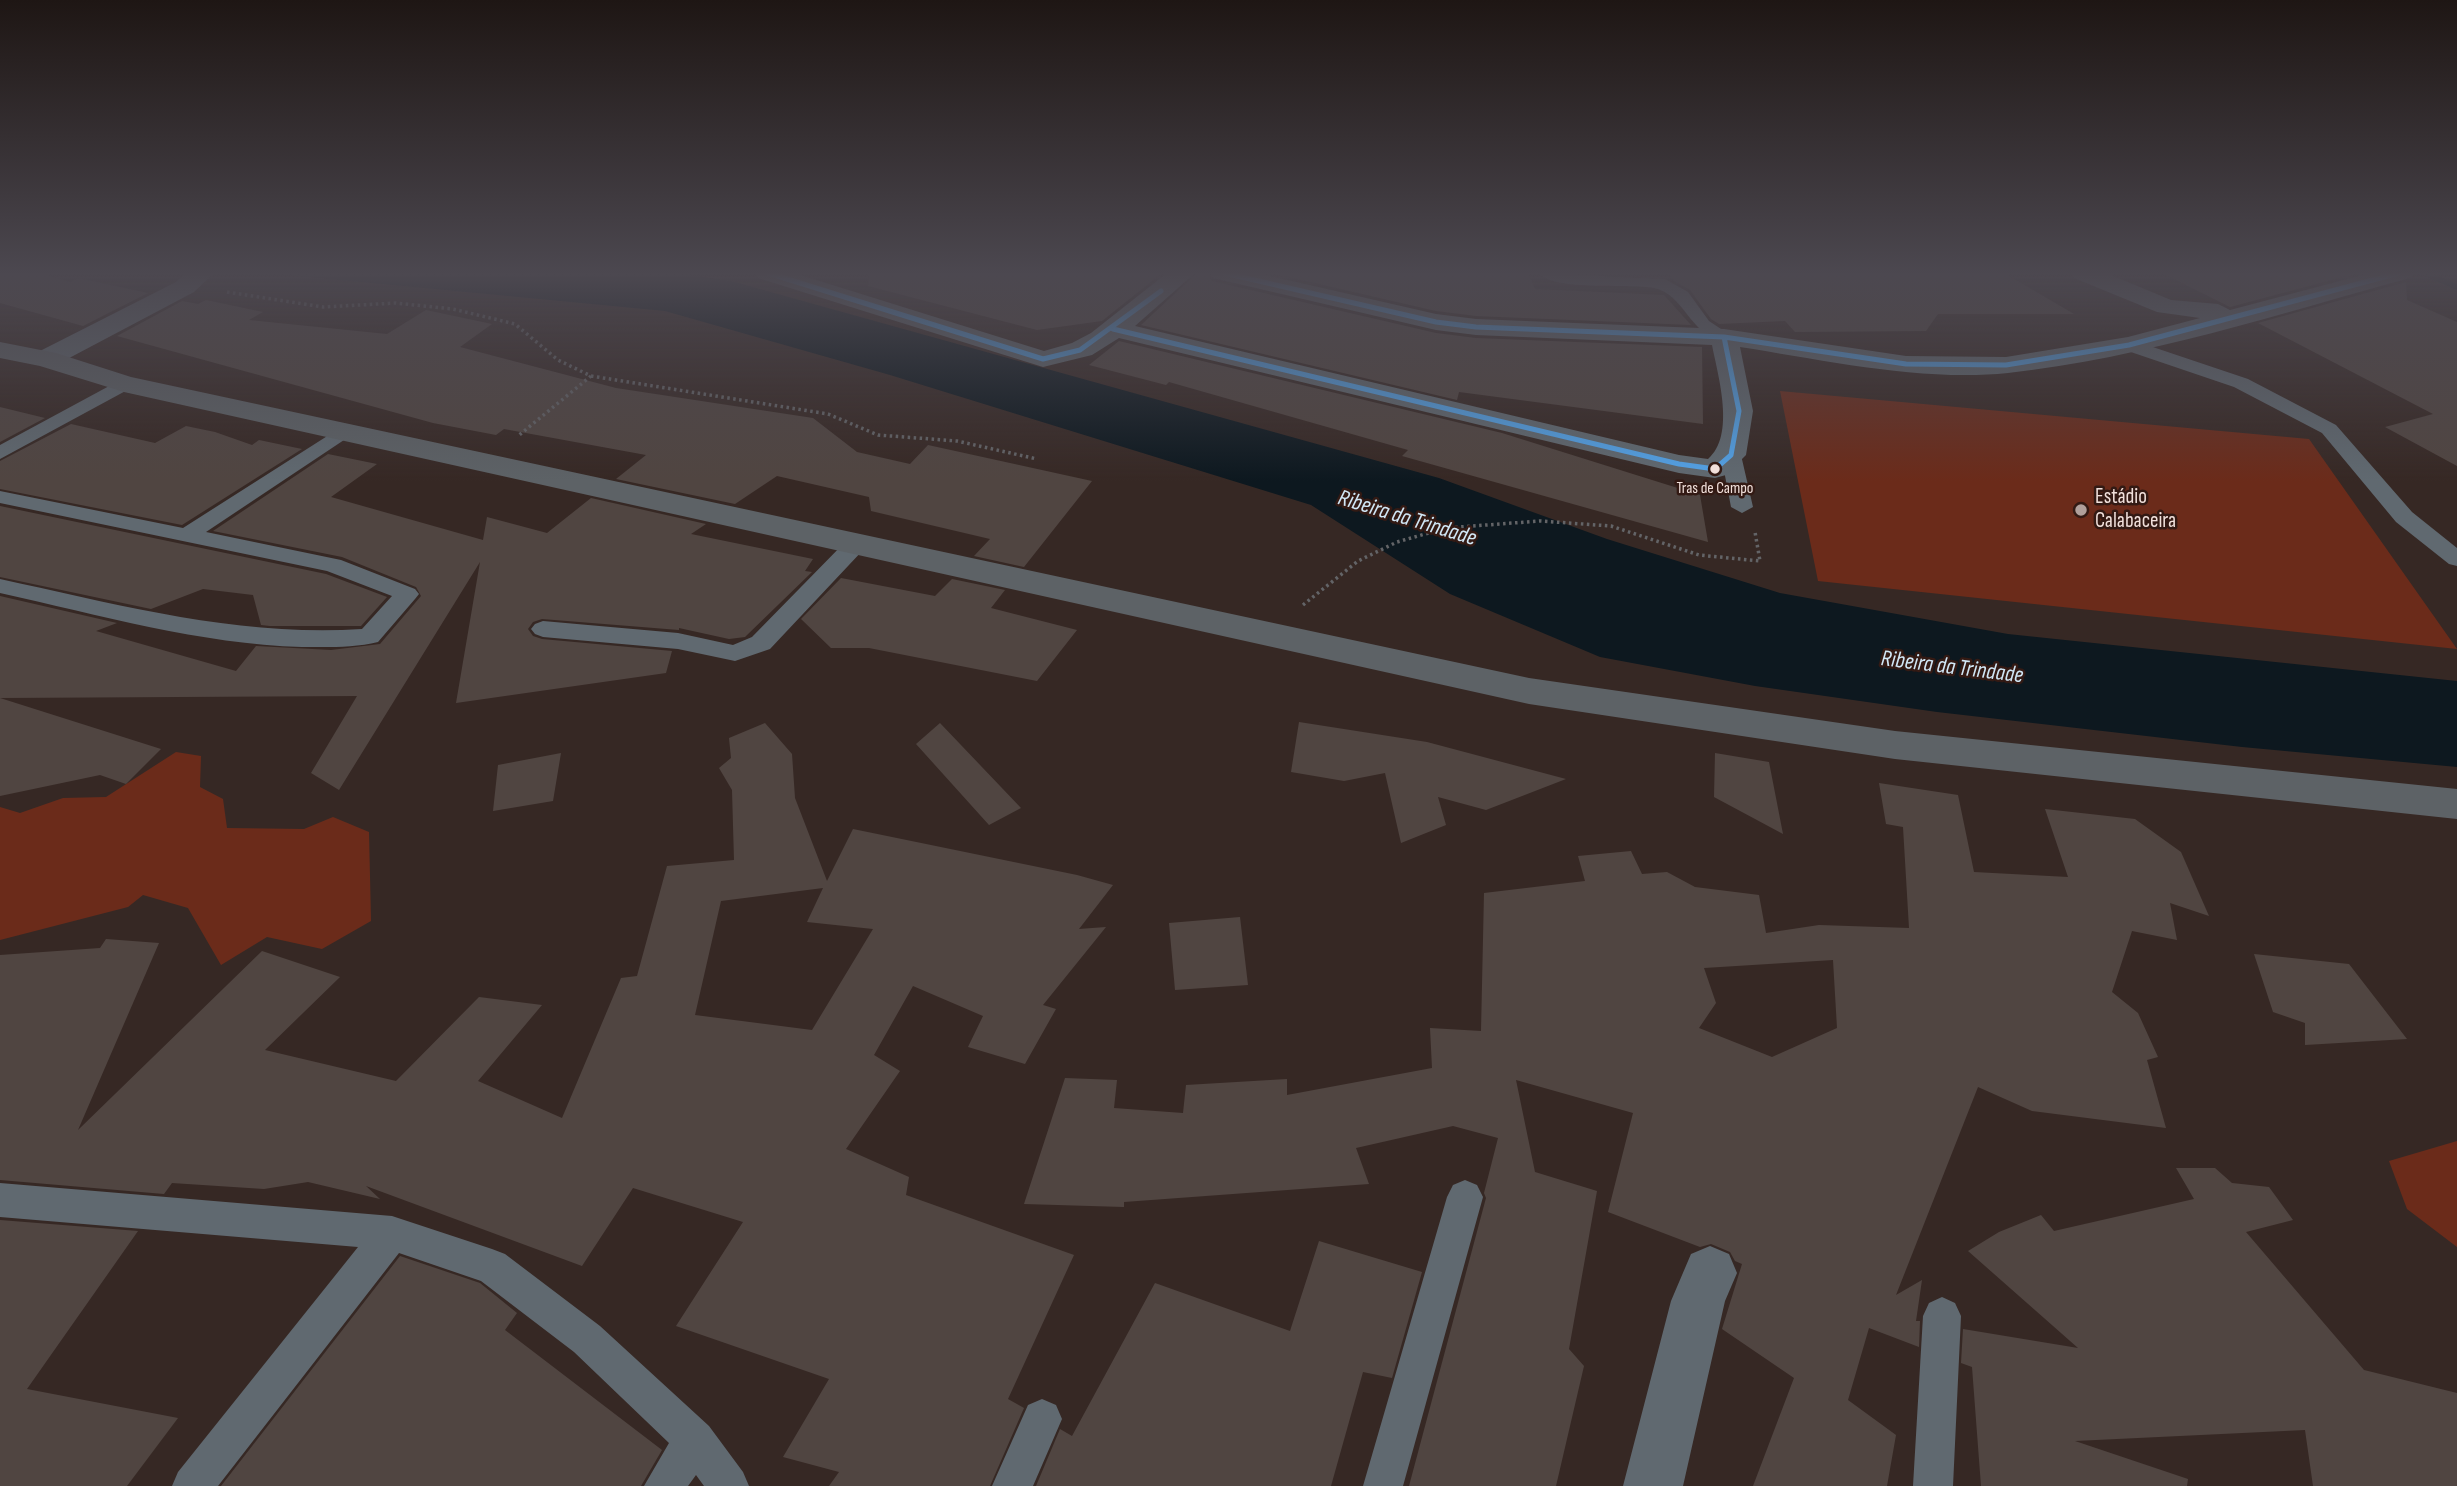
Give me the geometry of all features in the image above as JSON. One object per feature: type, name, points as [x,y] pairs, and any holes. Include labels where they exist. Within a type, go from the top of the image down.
[{"type":"street","points":[[46,359],[77,342]]},
{"type":"street","points":[[990,342],[1043,359],[1069,355],[1090,342]]},
{"type":"street","points":[[1169,342],[1679,464],[1715,469],[1731,455],[1739,411],[1725,342]]},
{"type":"street","points":[[1760,342],[1906,364],[1950,367],[2006,365],[2138,342]]},
{"type":"street","points":[[0,349],[46,359],[124,384],[1529,691],[1868,741],[2457,804]]},
{"type":"street","points":[[1653,1486],[1698,1301],[1710,1273]]},
{"type":"lane","points":[[2129,345],[2241,383],[2329,429],[2404,517],[2457,559]]},
{"type":"lane","points":[[0,453],[124,384]]},
{"type":"lane","points":[[187,535],[343,432]]},
{"type":"lane","points":[[1731,455],[1742,507]]},
{"type":"lane","points":[[0,497],[333,565],[407,594],[369,636],[334,640],[241,636],[0,586]]},
{"type":"lane","points":[[543,629],[678,641],[735,653],[761,643],[856,544]]},
{"type":"lane","points":[[1383,1486],[1465,1197]]},
{"type":"lane","points":[[0,1200],[228,1222],[392,1233],[492,1267],[587,1339],[695,1440],[729,1486]]},
{"type":"lane","points":[[192,1486],[392,1233]]},
{"type":"lane","points":[[1933,1486],[1942,1316]]},
{"type":"lane","points":[[1012,1486],[1042,1419]]},
{"type":"lane","points":[[664,1486],[695,1440]]},
{"type":"path","points":[[537,342],[558,359],[591,376],[828,414],[878,435],[957,441],[1037,459]]},
{"type":"path","points":[[485,463],[591,376]]},
{"type":"path","points":[[1272,635],[1316,593],[1358,561],[1397,542],[1446,528],[1540,521],[1611,526],[1699,555],[1760,561],[1759,539],[1742,507]]},
{"type":"shaded area","name":"Estádio Calabaceira","points":[[1780,391],[2309,439],[2457,649],[1818,581]]},
{"type":"shaded area","points":[[176,752],[201,756],[200,787],[223,799],[227,828],[304,829],[333,817],[369,832],[371,921],[322,949],[267,937],[221,965],[188,908],[143,895],[128,907],[0,940],[0,807],[20,813],[63,798],[106,797]]},
{"type":"shaded area","points":[[2457,1141],[2457,1247],[2407,1209],[2389,1161]]},
{"type":"water","name":"Ribeira da Trindade","points":[[775,342],[951,342],[1439,478],[1607,539],[1780,593],[2008,634],[2457,681],[2457,767],[2242,747],[1937,712],[1755,686],[1600,657],[1450,594],[1311,505],[890,375]]},
{"type":"building","points":[[140,342],[466,342],[460,347],[616,388],[813,418],[857,452],[910,464],[928,445],[1092,481],[1024,567],[974,556],[990,539],[871,511],[869,497],[777,476],[735,504],[616,479],[646,455],[504,429],[496,435],[433,423]]},
{"type":"building","points":[[1117,342],[1125,342],[1502,433],[1700,495],[1708,542],[1402,456],[1408,450],[1169,382],[1166,385],[1089,365]]},
{"type":"building","points":[[1214,342],[1585,342],[1702,347],[1703,424],[1459,392],[1457,400]]},
{"type":"building","points":[[2295,342],[2457,342],[2457,466],[2385,427],[2433,414]]},
{"type":"building","points":[[0,407],[45,418],[0,442]]},
{"type":"building","points":[[71,424],[155,443],[186,426],[215,432],[252,445],[259,440],[302,449],[182,525],[0,489],[0,461]]},
{"type":"building","points":[[328,454],[377,464],[331,497],[483,540],[487,517],[547,533],[591,498],[706,524],[691,534],[813,559],[805,571],[812,572],[745,637],[729,639],[679,628],[542,619],[533,622],[528,629],[533,636],[542,639],[672,651],[666,673],[456,703],[480,562],[339,790],[311,773],[357,696],[0,698],[0,596],[117,623],[96,631],[236,671],[256,646],[331,650],[380,644],[421,596],[416,587],[342,557],[213,531]]},
{"type":"building","points":[[0,506],[326,574],[387,597],[361,626],[270,626],[261,625],[253,595],[203,589],[151,609],[0,577]]},
{"type":"building","points":[[841,578],[935,596],[952,579],[1005,590],[991,608],[1077,630],[1037,681],[869,648],[831,648],[801,619]]},
{"type":"building","points":[[0,698],[161,749],[126,784],[100,775],[0,796]]},
{"type":"building","points":[[1299,722],[1427,742],[1566,779],[1486,810],[1438,797],[1446,825],[1401,843],[1385,773],[1344,781],[1291,772]]},
{"type":"building","points":[[765,723],[792,754],[795,798],[827,881],[853,829],[1077,875],[1113,885],[1079,929],[1106,927],[1043,1005],[1056,1009],[1025,1064],[968,1047],[983,1016],[913,986],[874,1055],[900,1071],[846,1149],[909,1177],[906,1195],[1074,1255],[1008,1399],[1024,1408],[990,1486],[829,1486],[839,1472],[783,1457],[829,1379],[676,1326],[743,1222],[633,1188],[582,1266],[366,1186],[380,1199],[308,1182],[264,1189],[172,1183],[164,1194],[0,1180],[0,955],[100,948],[106,939],[159,943],[78,1130],[262,951],[340,977],[265,1050],[396,1081],[479,997],[542,1005],[478,1081],[562,1118],[621,978],[637,976],[667,866],[734,860],[732,790],[719,768],[731,758],[729,738]],"holes":[[[823,888],[807,922],[873,929],[812,1030],[695,1015],[721,901]]]},
{"type":"building","points":[[940,723],[1021,808],[989,825],[916,744]]},
{"type":"building","points":[[561,753],[553,801],[493,811],[498,765]]},
{"type":"building","points":[[1715,753],[1769,762],[1783,834],[1714,797]]},
{"type":"building","points":[[1879,783],[1958,795],[1974,872],[2068,877],[2045,809],[2135,819],[2181,852],[2209,916],[2170,903],[2177,940],[2132,931],[2112,992],[2138,1013],[2158,1057],[2147,1060],[2166,1128],[2032,1111],[1978,1087],[1896,1295],[1922,1280],[1916,1321],[1920,1321],[1919,1347],[1869,1328],[1848,1400],[1896,1435],[1887,1486],[1753,1486],[1794,1378],[1722,1329],[1742,1264],[1735,1261],[1730,1252],[1711,1244],[1700,1247],[1608,1212],[1633,1113],[1516,1080],[1535,1172],[1597,1191],[1569,1349],[1584,1366],[1556,1486],[1409,1486],[1486,1198],[1484,1193],[1498,1138],[1453,1126],[1356,1148],[1369,1184],[1124,1202],[1124,1207],[1024,1204],[1065,1078],[1117,1080],[1114,1108],[1183,1113],[1186,1085],[1287,1079],[1287,1095],[1432,1068],[1430,1028],[1481,1031],[1484,893],[1585,881],[1578,856],[1631,851],[1642,874],[1667,872],[1695,887],[1759,895],[1766,933],[1819,925],[1909,928],[1903,827],[1886,824]],"holes":[[[1833,960],[1837,1028],[1772,1057],[1699,1028],[1716,1003],[1704,968]]]},
{"type":"building","points":[[1240,917],[1248,985],[1175,990],[1169,923]]},
{"type":"building","points":[[2254,954],[2349,964],[2407,1039],[2305,1045],[2305,1023],[2273,1012]]},
{"type":"building","points":[[2176,1168],[2215,1168],[2232,1183],[2269,1187],[2293,1220],[2246,1232],[2364,1370],[2457,1393],[2457,1486],[2313,1486],[2305,1430],[2075,1441],[2188,1479],[2187,1486],[1981,1486],[1972,1367],[1961,1363],[1963,1329],[2078,1348],[1968,1251],[1999,1232],[2041,1215],[2054,1231],[2194,1199]]},
{"type":"building","points":[[0,1220],[138,1231],[27,1389],[178,1418],[127,1486],[0,1486]]},
{"type":"building","points":[[1319,1241],[1422,1272],[1392,1378],[1363,1372],[1331,1486],[1036,1486],[1060,1429],[1072,1436],[1155,1283],[1290,1331]]},
{"type":"building","points":[[400,1256],[480,1283],[517,1313],[505,1330],[662,1450],[641,1486],[221,1486]]},
{"type":"transit line","points":[[990,342],[1043,359],[1080,350],[1091,342]]},
{"type":"transit line","points":[[1169,342],[1679,464],[1715,469],[1731,455],[1739,411],[1725,342]]},
{"type":"transit line","points":[[1760,342],[1906,364],[2006,365],[2139,342]]},
{"type":"place","name":"Tras de Campo","points":[[1715,469]]},
{"type":"place","name":"Estádio Calabaceira","points":[[2081,510]]}]
